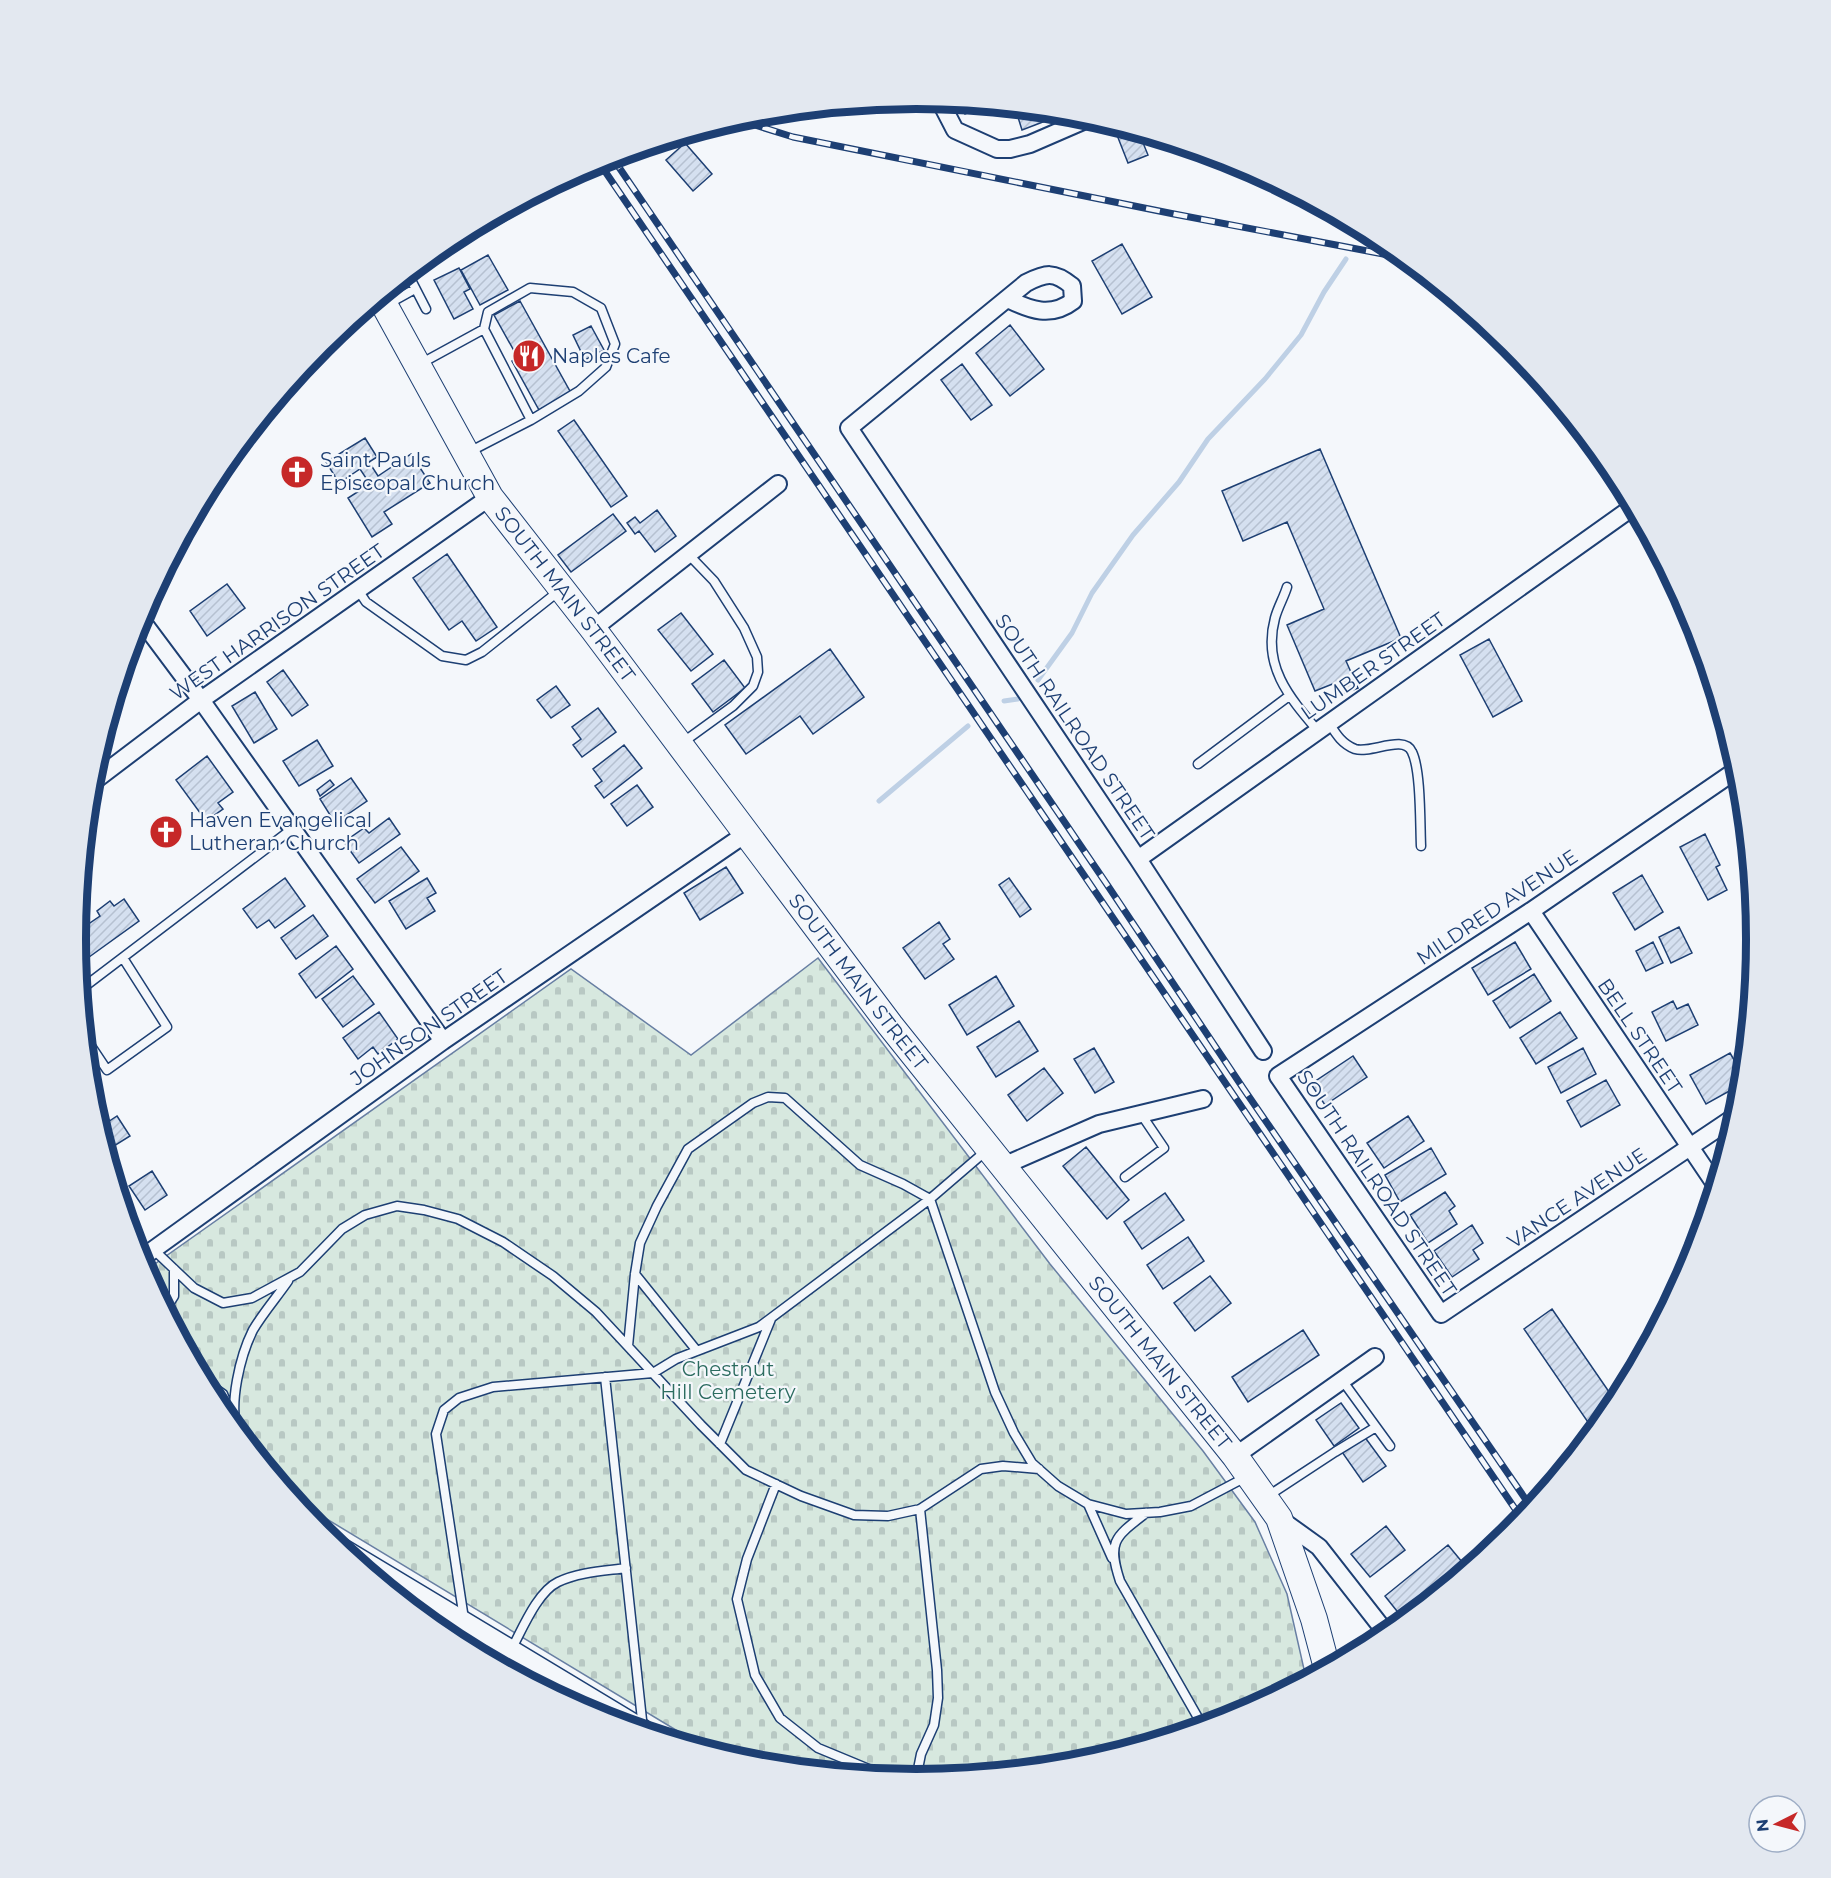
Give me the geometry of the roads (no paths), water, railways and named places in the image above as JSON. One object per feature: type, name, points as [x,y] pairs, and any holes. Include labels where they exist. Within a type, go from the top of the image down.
[{"type":"main road","name":"SOUTH MAIN STREET","points":[[383,303],[490,497],[593,628],[890,1025],[1242,1466],[1272,1508],[1314,1619],[1325,1661]]},
{"type":"street","points":[[945,110],[955,130],[997,149],[1010,149],[1030,144],[1075,125]]},
{"type":"street","name":"SOUTH RAILROAD STREET","points":[[1011,296],[849,428],[1138,859],[1263,1051]]},
{"type":"street","points":[[593,628],[778,484]]},
{"type":"street","name":"WEST HARRISON STREET","points":[[101,775],[201,700],[490,497]]},
{"type":"street","name":"LUMBER STREET","points":[[1138,859],[1626,512]]},
{"type":"street","points":[[147,627],[201,700],[443,1041]]},
{"type":"street","name":"MILDRED AVENUE","points":[[1278,1076],[1531,911],[1729,775]]},
{"type":"street","name":"JOHNSON STREET","points":[[148,1254],[443,1041],[747,833]]},
{"type":"street","name":"BELL STREET","points":[[1531,911],[1710,1177]]},
{"type":"street","name":"SOUTH RAILROAD STREET","points":[[1278,1076],[1441,1314]]},
{"type":"street","points":[[996,1158],[1099,1124],[1203,1099]]},
{"type":"street","name":"VANCE AVENUE","points":[[1441,1314],[1724,1124]]},
{"type":"street","points":[[1242,1466],[1342,1380],[1375,1357]]},
{"type":"street","points":[[1272,1508],[1320,1547],[1381,1626]]},
{"type":"street","points":[[377,1570],[465,1623],[507,1659],[590,1702]]},
{"type":"lane","points":[[411,280],[426,309]]},
{"type":"lane","points":[[466,454],[531,420],[579,391],[606,367],[615,344],[601,308],[573,292],[530,288],[488,312],[484,329],[531,420]]},
{"type":"lane","points":[[388,299],[415,289]]},
{"type":"lane","points":[[417,365],[484,329]]},
{"type":"lane","points":[[680,745],[733,706],[753,686],[758,672],[757,657],[744,628],[714,581],[688,554]]},
{"type":"lane","points":[[1287,587],[1275,618],[1272,647],[1276,668],[1288,696],[1323,727],[1356,749],[1367,750],[1405,745],[1412,750],[1416,765],[1421,846]]},
{"type":"lane","points":[[358,590],[366,602],[442,656],[466,660],[482,652],[561,589]]},
{"type":"lane","points":[[1198,764],[1288,696]]},
{"type":"lane","points":[[87,985],[292,830]]},
{"type":"lane","points":[[93,1050],[107,1070],[167,1027],[123,958]]},
{"type":"lane","points":[[627,1346],[640,1243],[688,1149],[753,1103],[768,1097],[785,1098],[860,1165],[930,1199],[995,1392],[1014,1433],[1032,1463],[1058,1486],[1088,1504],[1126,1514],[1146,1513],[1191,1506],[1242,1466]]},
{"type":"lane","points":[[1125,1177],[1164,1148],[1141,1114]]},
{"type":"lane","points":[[465,1623],[436,1434],[444,1410],[459,1398],[493,1387],[653,1373],[676,1359],[759,1327],[930,1199],[996,1158]]},
{"type":"lane","points":[[154,1250],[194,1288],[223,1303],[252,1298],[300,1272],[342,1229],[365,1215],[397,1206],[424,1210],[458,1219],[503,1242],[553,1276],[596,1311],[746,1470],[801,1496],[854,1515],[888,1516],[920,1509],[981,1469],[1003,1466],[1039,1469]]},
{"type":"lane","points":[[170,1303],[174,1296],[174,1269]]},
{"type":"lane","points":[[635,1274],[697,1351]]},
{"type":"lane","points":[[236,1415],[236,1381],[253,1331],[290,1278]]},
{"type":"lane","points":[[720,1444],[771,1319]]},
{"type":"lane","points":[[605,1377],[642,1722]]},
{"type":"lane","points":[[1342,1380],[1390,1446]]},
{"type":"lane","points":[[1272,1508],[1335,1452],[1376,1427]]},
{"type":"lane","points":[[776,1484],[747,1559],[737,1599],[755,1675],[780,1718],[818,1748],[864,1767]]},
{"type":"lane","points":[[1088,1504],[1115,1563],[1120,1581],[1198,1719]]},
{"type":"lane","points":[[918,1769],[921,1754],[934,1725],[938,1698],[920,1509]]},
{"type":"lane","points":[[1115,1563],[1114,1545],[1123,1531],[1146,1513]]},
{"type":"lane","points":[[507,1659],[538,1600],[556,1583],[576,1576],[626,1568]]},
{"type":"waterway","points":[[1038,680],[1072,633],[1092,593],[1133,535],[1179,482],[1208,439],[1265,379],[1301,335],[1324,292],[1346,259]]},
{"type":"waterway","points":[[1004,701],[1018,699]]},
{"type":"waterway","points":[[879,801],[968,726]]},
{"type":"railway","points":[[755,125],[793,137],[1384,254]]},
{"type":"railway","points":[[617,165],[1243,1088],[1526,1500]]},
{"type":"railway","points":[[604,170],[1516,1511]]},
{"type":"place","name":"Naples Cafe","points":[[529,356]]},
{"type":"place","name":"Saint Pauls Episcopal Church","points":[[297,472]]},
{"type":"place","name":"Haven Evangelical Lutheran Church","points":[[166,832]]},
{"type":"park label","name":"Chestnut Hill Cemetery","points":[[728,1380]]}]
